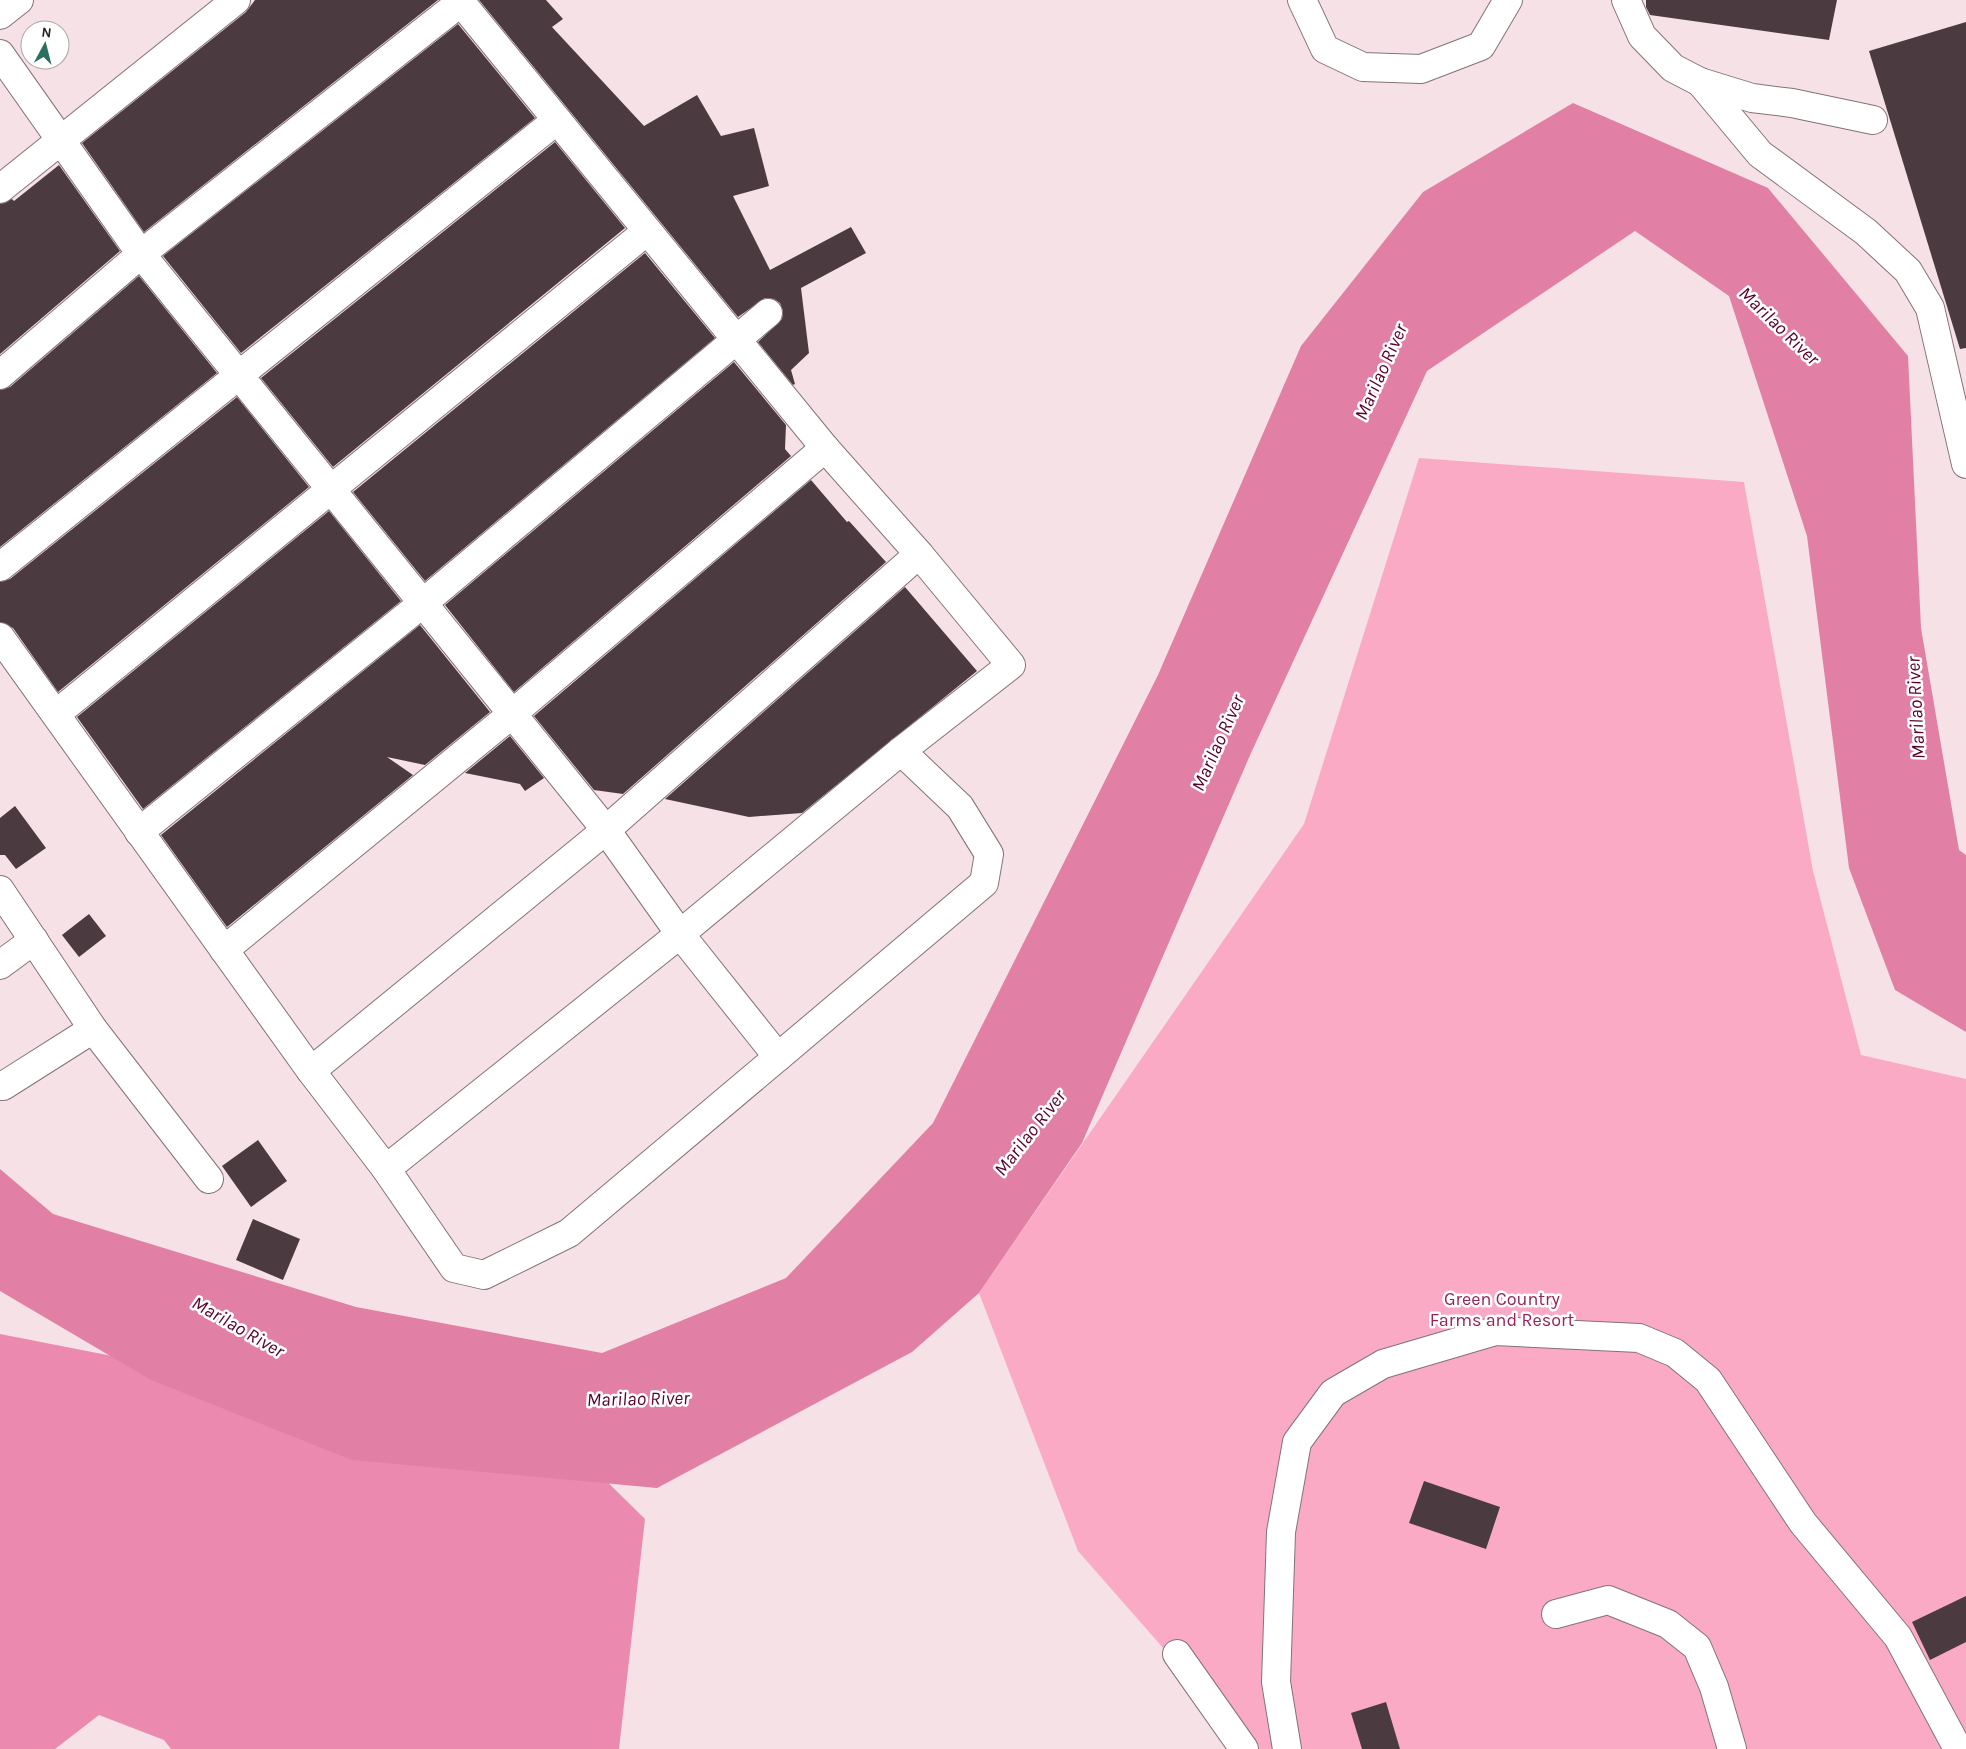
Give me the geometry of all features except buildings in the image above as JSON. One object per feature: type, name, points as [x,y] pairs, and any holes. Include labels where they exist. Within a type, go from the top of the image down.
[{"type":"street","points":[[0,15],[18,0]]},
{"type":"street","points":[[0,189],[236,0]]},
{"type":"street","points":[[1302,0],[1325,49],[1363,67],[1422,69],[1481,46],[1508,0]]},
{"type":"street","points":[[1626,0],[1642,36],[1673,68],[1700,82],[1752,98],[1792,103],[1873,120]]},
{"type":"street","points":[[0,375],[141,254],[460,1],[825,448],[919,554],[1012,665],[901,751],[680,934],[386,1169]]},
{"type":"street","points":[[0,54],[141,254],[606,830],[680,934],[778,1057]]},
{"type":"street","points":[[1700,82],[1760,154],[1866,232],[1908,271],[1930,308],[1966,464]]},
{"type":"street","points":[[0,568],[557,120]]},
{"type":"street","points":[[56,714],[647,231]]},
{"type":"street","points":[[139,832],[424,604],[768,313]]},
{"type":"street","points":[[224,950],[512,714],[825,448]]},
{"type":"street","points":[[311,1071],[606,830],[919,554]]},
{"type":"street","points":[[0,637],[311,1071],[386,1169],[454,1268],[484,1275],[570,1233],[984,883],[989,854],[960,807],[901,751]]},
{"type":"street","points":[[0,890],[93,1029],[209,1179]]},
{"type":"street","points":[[0,965],[34,940]]},
{"type":"street","points":[[3,1086],[93,1029]]},
{"type":"street","points":[[1287,1749],[1276,1682],[1281,1532],[1297,1442],[1333,1393],[1383,1364],[1494,1331],[1639,1338],[1675,1353],[1708,1380],[1804,1523],[1898,1637],[1958,1749]]},
{"type":"street","points":[[1556,1614],[1608,1600],[1668,1624],[1697,1647],[1714,1687],[1732,1749]]},
{"type":"street","points":[[1177,1654],[1244,1749]]},
{"type":"green space","name":"Green Country Farms and Resort","points":[[1419,458],[1744,482],[1813,871],[1861,1055],[1966,1079],[1966,1749],[1249,1749],[1250,1747],[1078,1551],[979,1293],[1304,824]]},
{"type":"shaded area","points":[[0,1334],[199,1373],[582,1457],[645,1519],[619,1749],[171,1749],[164,1740],[99,1715],[55,1749],[0,1749]]},
{"type":"water","name":"Marilao River","points":[[1573,103],[1768,188],[1908,356],[1921,628],[1959,850],[1966,855],[1966,1032],[1895,990],[1849,868],[1807,536],[1729,296],[1635,231],[1427,371],[1251,753],[1082,1143],[979,1293],[912,1352],[657,1488],[352,1460],[151,1380],[0,1291],[0,1169],[53,1214],[356,1307],[602,1353],[786,1278],[933,1123],[1158,675],[1301,346],[1423,192]]}]
